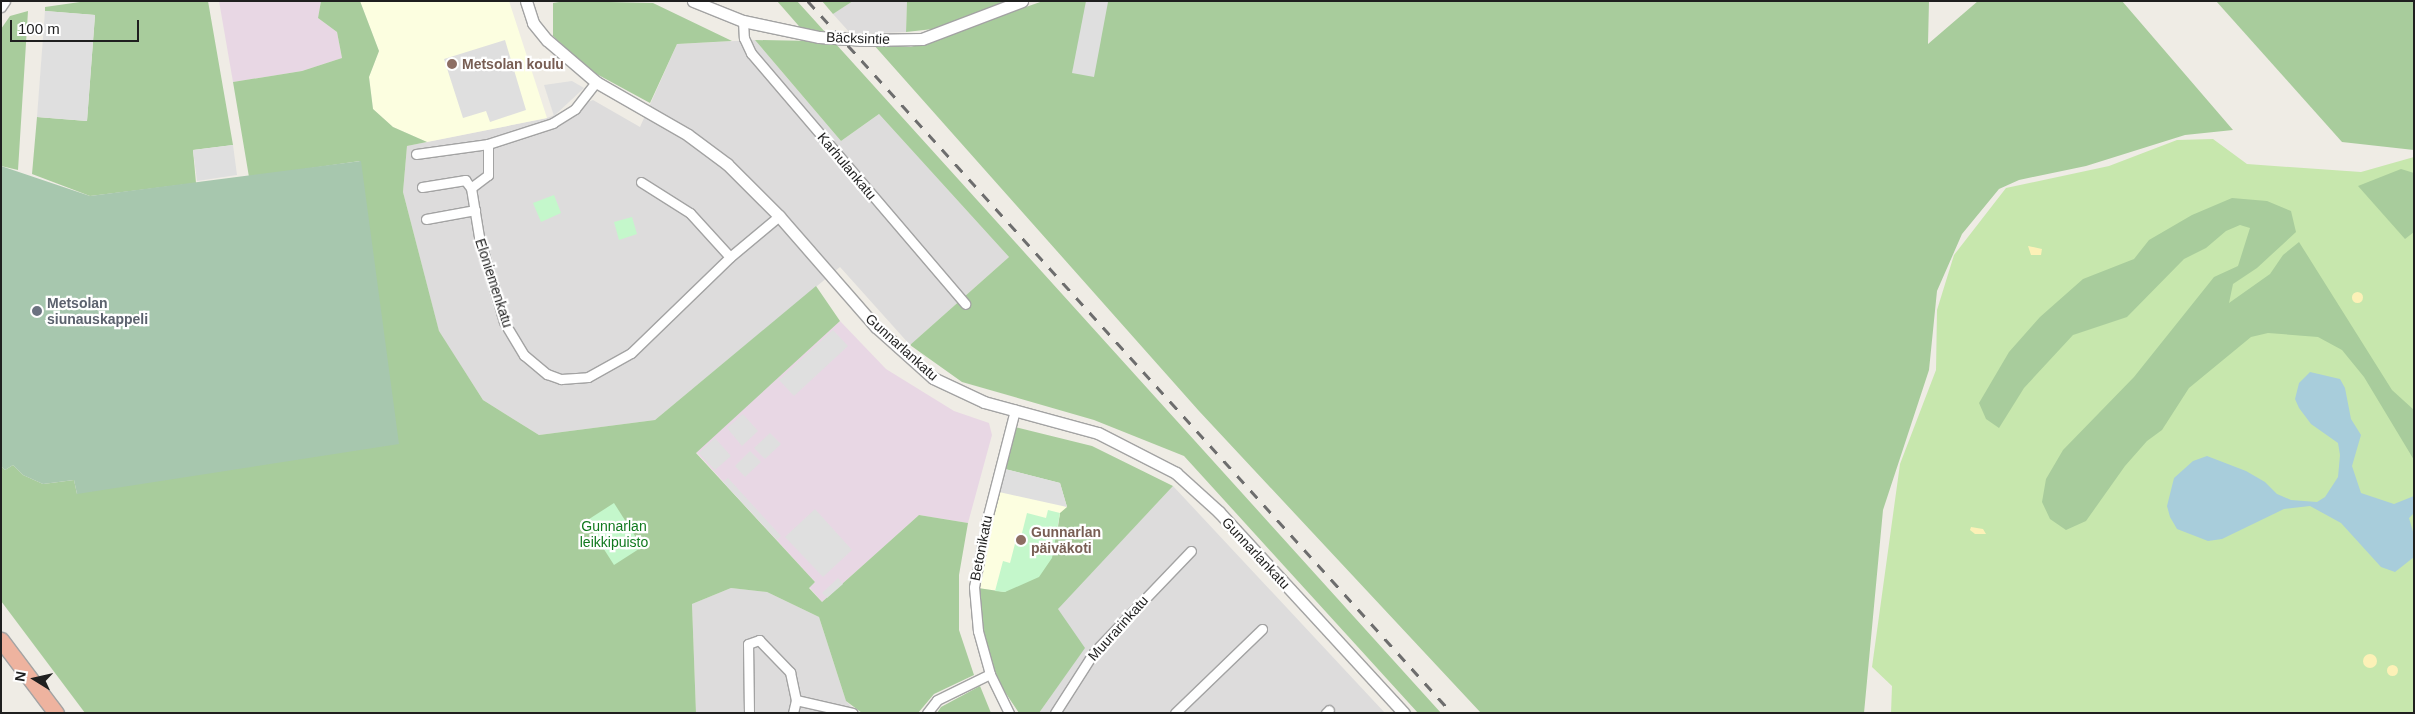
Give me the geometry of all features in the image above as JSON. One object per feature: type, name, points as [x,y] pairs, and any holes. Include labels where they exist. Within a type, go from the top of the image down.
[{"type":"highway","points":[[1,640],[56,713]]},
{"type":"street","points":[[1,7],[5,1]]},
{"type":"street","name":"Gunnarlankatu","points":[[526,1],[533,23],[547,40],[596,82],[688,135],[727,164],[779,216],[876,327],[924,371],[967,396],[1098,433],[1176,473],[1219,512],[1404,713]]},
{"type":"street","name":"Bäcksintie","points":[[693,1],[743,21],[842,39],[922,39],[1022,1]]},
{"type":"street","name":"Karhulankatu","points":[[743,21],[744,38],[751,53],[965,304]]},
{"type":"street","points":[[416,154],[488,144],[553,123],[575,109],[596,82]]},
{"type":"street","points":[[422,187],[465,180],[471,188],[488,175],[488,144]]},
{"type":"street","points":[[641,182],[690,213],[730,257]]},
{"type":"street","name":"Eloniemenkatu","points":[[471,188],[479,237],[504,322],[524,355],[547,374],[561,379],[588,377],[631,353],[730,257],[779,216]]},
{"type":"street","points":[[426,219],[475,210]]},
{"type":"street","name":"Betonikatu","points":[[1009,713],[990,674],[978,630],[974,587],[987,519],[1015,410]]},
{"type":"street","name":"Muurarinkatu","points":[[1054,713],[1094,652],[1191,550]]},
{"type":"street","points":[[1175,713],[1262,630]]},
{"type":"street","points":[[749,713],[748,644],[759,640],[790,672],[796,700],[793,713]]},
{"type":"street","points":[[926,713],[937,700],[990,674]]},
{"type":"street","points":[[796,700],[853,713]]},
{"type":"shaded area","points":[[219,1],[321,1],[318,18],[337,32],[342,58],[302,71],[233,82]]},
{"type":"shaded area","name":"Metsolan koulu","points":[[360,1],[509,1],[547,118],[427,142],[393,127],[373,109],[369,77],[379,51]]},
{"type":"shaded area","points":[[853,1],[907,1],[906,32],[851,34],[833,14]]},
{"type":"shaded area","points":[[1086,1],[1108,2],[1094,77],[1072,73]]},
{"type":"shaded area","points":[[45,11],[95,15],[87,121],[37,117]]},
{"type":"shaded area","points":[[505,40],[526,110],[490,122],[486,111],[463,118],[444,59]]},
{"type":"shaded area","points":[[755,40],[841,141],[879,114],[1009,257],[910,345],[840,267],[655,420],[539,435],[483,400],[439,332],[403,192],[407,146],[547,118],[593,100],[640,127],[677,44]]},
{"type":"shaded area","points":[[572,81],[584,88],[554,116],[544,85]]},
{"type":"shaded area","points":[[233,145],[237,175],[197,181],[193,150]]},
{"type":"shaded area","points":[[361,161],[399,444],[77,494],[74,480],[43,484],[23,475],[13,465],[5,470],[1,466],[1,166],[90,196]]},
{"type":"shaded area","points":[[840,321],[886,369],[954,411],[989,423],[992,435],[968,523],[919,515],[822,602],[809,587],[815,582],[696,452]]},
{"type":"shaded area","points":[[833,330],[848,346],[794,396],[779,380]]},
{"type":"shaded area","points":[[743,414],[758,431],[742,446],[727,428]]},
{"type":"shaded area","points":[[770,433],[781,444],[765,459],[754,448]]},
{"type":"shaded area","points":[[715,438],[731,456],[715,470],[699,453]]},
{"type":"shaded area","points":[[750,451],[761,462],[745,477],[735,466]]},
{"type":"shaded area","name":"Gunnarlan päiväkoti","points":[[1005,469],[1067,507],[1005,592],[978,588],[983,554]]},
{"type":"shaded area","points":[[1005,469],[1060,483],[1067,507],[999,492]]},
{"type":"shaded area","points":[[728,478],[781,536],[777,540],[723,482]]},
{"type":"shaded area","points":[[1173,486],[1385,713],[1039,713],[1084,648],[1057,609]]},
{"type":"shaded area","points":[[815,509],[852,550],[823,577],[785,537]]},
{"type":"shaded area","points":[[838,578],[843,584],[827,598],[822,593]]},
{"type":"shaded area","points":[[731,588],[767,592],[819,617],[846,701],[858,713],[696,713],[692,604]]},
{"type":"green space","points":[[87,1],[208,1],[233,145],[193,150],[196,183],[90,196],[32,174],[37,117],[87,121],[95,15],[45,11],[45,7]]},
{"type":"green space","points":[[321,1],[360,1],[379,51],[369,77],[373,109],[393,127],[427,142],[407,146],[403,192],[439,331],[483,400],[539,435],[655,420],[816,286],[840,321],[696,453],[815,582],[809,588],[822,602],[919,515],[968,523],[959,575],[959,630],[974,675],[934,694],[918,713],[862,713],[846,701],[819,617],[767,592],[731,588],[692,604],[696,713],[85,713],[1,601],[1,466],[5,470],[13,465],[23,475],[43,484],[74,480],[77,494],[360,161],[249,177],[233,82],[302,71],[342,58],[337,32],[318,18]]},
{"type":"green space","points":[[565,1],[653,3],[732,41],[677,44],[650,103],[591,71],[553,36],[553,3]]},
{"type":"green space","points":[[777,1],[797,1],[1441,713],[1418,713],[1184,456],[1094,420],[962,382],[910,345],[1009,257],[879,114],[841,141],[755,40],[812,41]]},
{"type":"green space","points":[[822,1],[853,1],[833,14]]},
{"type":"green space","points":[[907,1],[1007,1],[933,29],[906,32]]},
{"type":"green space","points":[[1043,1],[1929,1],[1928,44],[1978,1],[2122,1],[2233,130],[2185,135],[2086,166],[2019,180],[1999,189],[1962,234],[1937,291],[1929,370],[1883,510],[1864,713],[1481,713],[1199,411],[873,44],[911,47]]},
{"type":"green space","points":[[2216,1],[2414,1],[2414,150],[2342,142]]},
{"type":"green space","points":[[28,11],[18,170],[1,166],[1,29],[10,16]]},
{"type":"green space","points":[[2213,139],[2247,164],[2361,172],[2414,157],[2414,713],[1891,713],[1892,686],[1872,667],[1900,464],[1936,370],[1937,310],[1954,255],[2006,188],[2109,166],[2177,140]]},
{"type":"green space","points":[[2401,169],[2414,173],[2414,232],[2405,239],[2358,186]]},
{"type":"green space","points":[[554,195],[561,213],[541,222],[533,203]]},
{"type":"green space","points":[[2232,198],[2267,201],[2291,211],[2296,232],[2257,268],[2233,284],[2229,303],[2270,274],[2283,255],[2299,242],[2392,390],[2414,410],[2414,460],[2364,377],[2342,350],[2318,337],[2268,333],[2251,337],[2189,388],[2162,430],[2147,441],[2125,466],[2086,521],[2066,530],[2050,519],[2042,502],[2046,479],[2063,450],[2134,377],[2214,277],[2238,266],[2250,228],[2240,225],[2226,231],[2206,248],[2184,259],[2127,317],[2073,335],[2024,388],[1999,428],[1986,419],[1979,403],[2009,352],[2040,317],[2083,279],[2134,259],[2149,240],[2192,215]]},
{"type":"green space","points":[[632,217],[637,234],[619,240],[614,222]]},
{"type":"green space","points":[[1015,427],[1092,446],[1173,486],[1058,609],[1085,648],[1039,713],[1019,713],[997,680],[984,637],[978,588],[1005,592],[1058,527],[1060,513],[1067,507],[1060,483],[1005,469]]},
{"type":"green space","name":"Gunnarlan leikkipuisto","points":[[614,503],[642,547],[614,565],[586,521]]},
{"type":"green space","points":[[1048,510],[1060,513],[1052,558],[1039,577],[1005,592],[995,591],[1003,561],[1010,563],[1017,536],[1021,537],[1027,513],[1046,518]]},
{"type":"green space","points":[[980,686],[991,713],[937,713],[941,707]]},
{"type":"sand","points":[[2028,246],[2042,249],[2041,255],[2031,255]]},
{"type":"sand","points":[[2357,291],[2363,297],[2357,303],[2351,297]]},
{"type":"sand","points":[[1971,527],[1983,529],[1986,534],[1975,534],[1970,530]]},
{"type":"sand","points":[[2370,654],[2375,656],[2377,661],[2375,666],[2370,668],[2365,666],[2363,661],[2365,656]]},
{"type":"sand","points":[[2392,664],[2398,670],[2392,676],[2386,670]]},
{"type":"water","points":[[2310,372],[2340,379],[2345,388],[2351,419],[2361,435],[2352,466],[2361,493],[2394,504],[2414,496],[2414,513],[2409,518],[2414,535],[2414,557],[2395,572],[2381,567],[2341,523],[2310,506],[2284,509],[2222,539],[2208,541],[2177,529],[2170,517],[2167,506],[2174,478],[2193,461],[2207,456],[2246,471],[2265,482],[2277,494],[2291,500],[2317,502],[2325,497],[2338,477],[2340,455],[2338,443],[2311,424],[2295,399],[2299,383]]},
{"type":"railway","points":[[808,1],[1452,713]]},
{"type":"place","name":"Metsolan koulu","points":[[452,64]]},
{"type":"place","name":"Metsolan siunauskappeli","points":[[37,311]]},
{"type":"place","name":"Gunnarlan päiväkoti","points":[[1021,540]]}]
